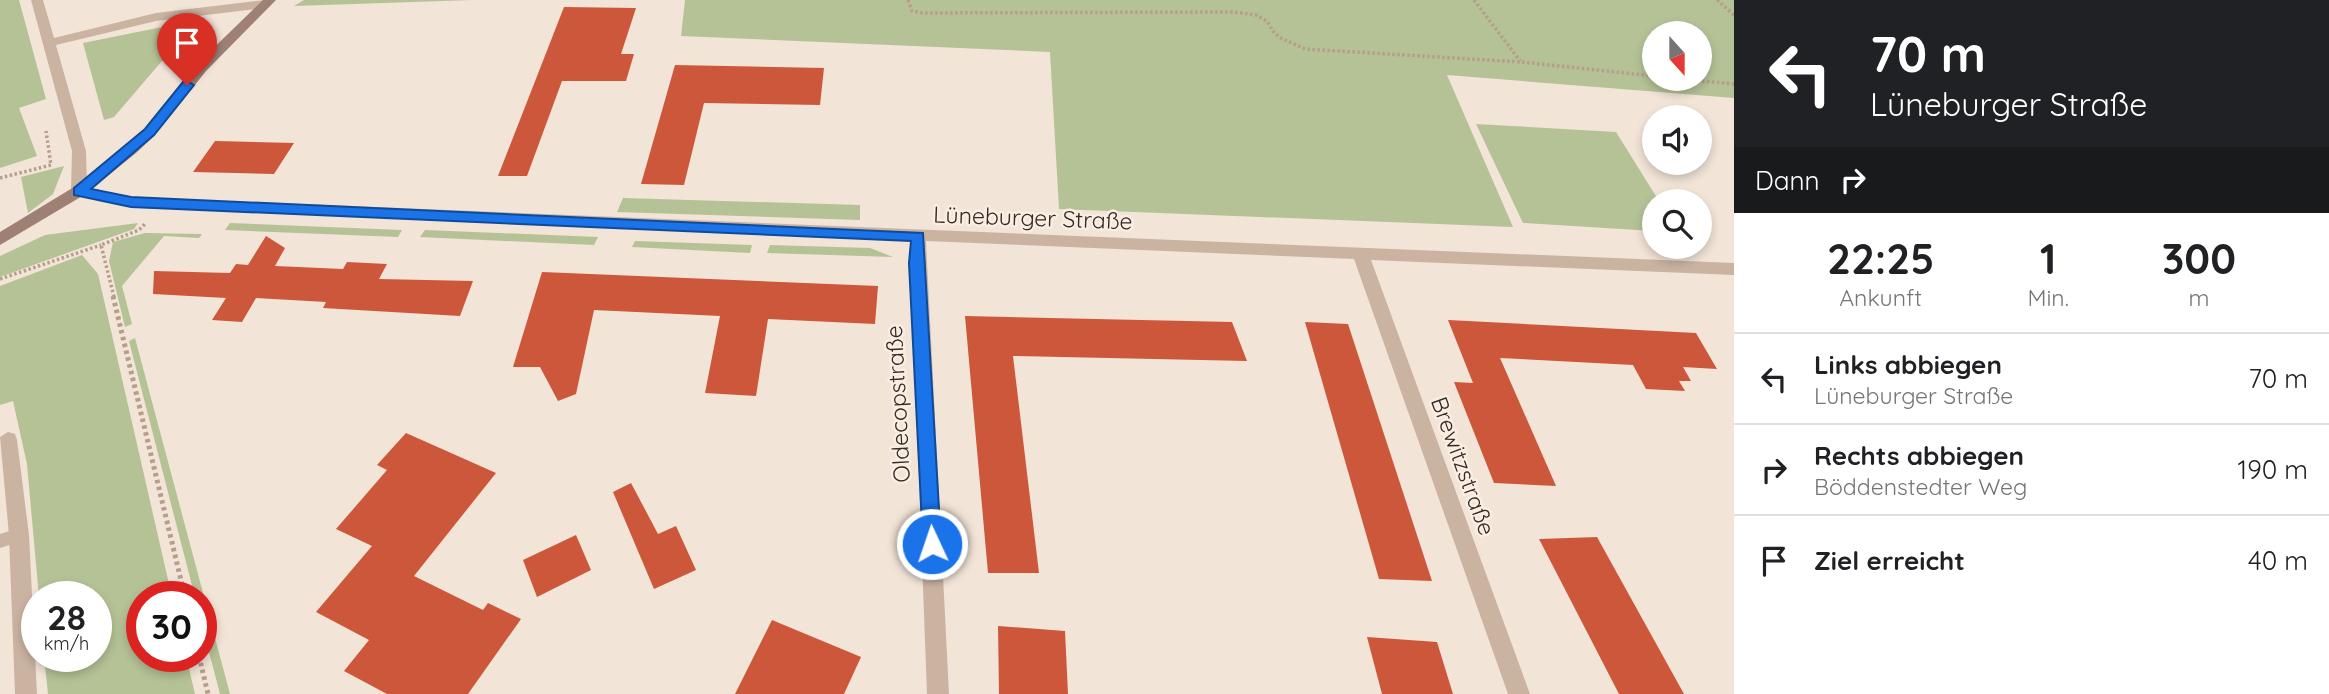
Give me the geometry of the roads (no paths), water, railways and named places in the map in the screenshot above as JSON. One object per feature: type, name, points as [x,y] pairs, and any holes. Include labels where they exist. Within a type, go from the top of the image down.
[{"type":"street","points":[[37,0],[79,151],[79,191]]},
{"type":"street","points":[[49,43],[204,9],[268,2]]},
{"type":"street","points":[[0,239],[79,191],[150,132],[201,68],[268,2]]},
{"type":"street","name":"Lüneburger Straße","points":[[79,191],[131,202],[1361,255],[1734,268]]},
{"type":"street","name":"Oldecopstraße","points":[[918,236],[917,263],[938,694]]},
{"type":"street","name":"Brewitzstraße","points":[[1361,255],[1519,694]]},
{"type":"street","points":[[4,439],[10,538],[26,694]]}]
